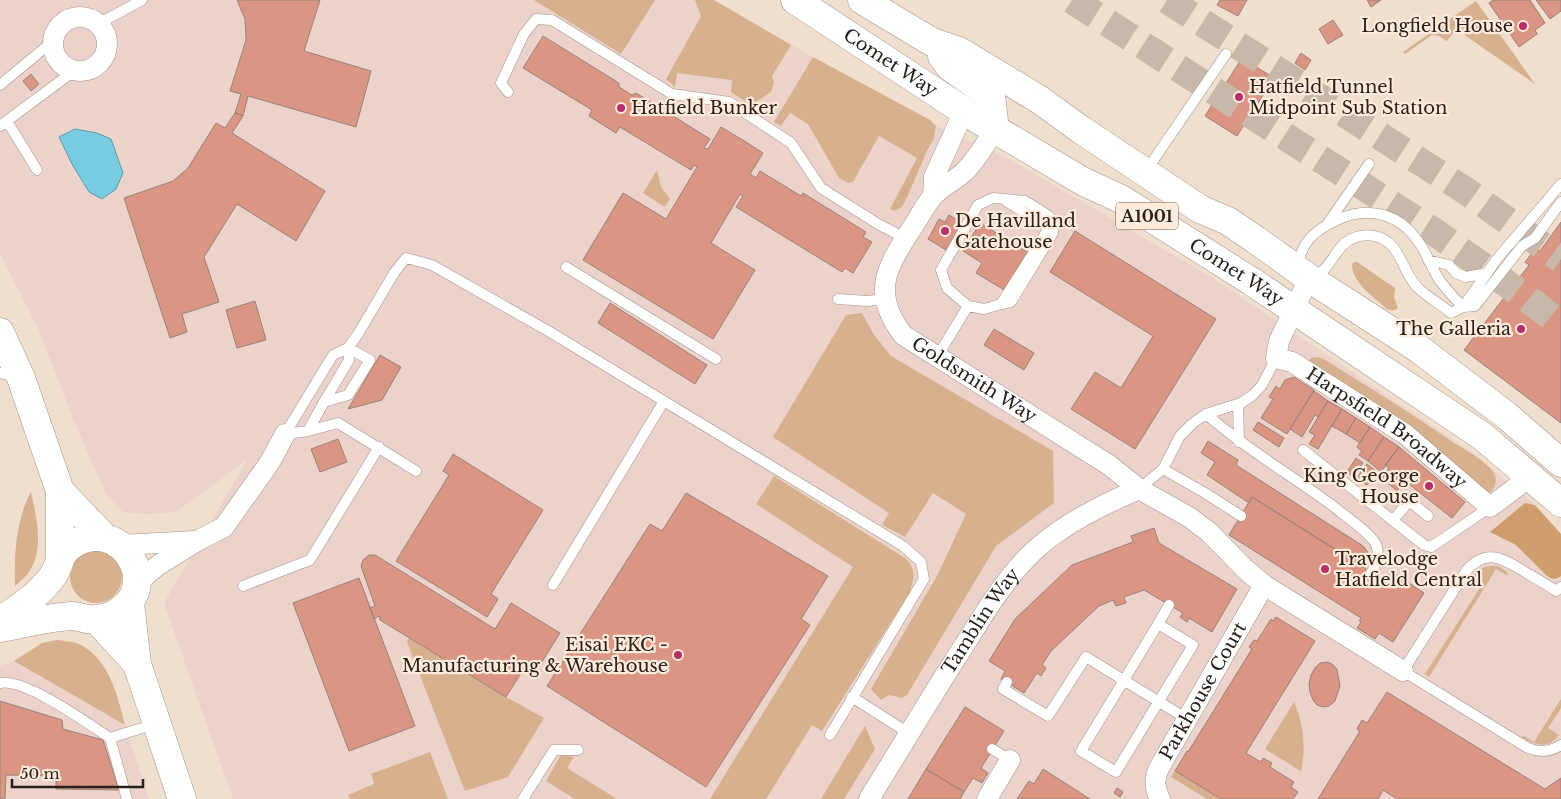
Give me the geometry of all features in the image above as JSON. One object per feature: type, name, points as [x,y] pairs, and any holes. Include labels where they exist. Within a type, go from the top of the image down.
[{"type":"main road","name":"Comet Way","points":[[795,0],[964,111],[1084,182],[1121,200],[1251,281],[1482,436],[1561,502]]},
{"type":"main road","name":"Comet Way","points":[[862,0],[932,42],[958,51],[1029,94],[1200,209],[1228,221],[1309,278],[1419,349],[1507,416],[1561,463]]},
{"type":"main road","name":"A1001","points":[[932,42],[949,66],[991,96]]},
{"type":"main road","points":[[964,111],[991,96],[1029,94]]},
{"type":"main road","points":[[991,96],[995,130]]},
{"type":"main road","name":"A1001","points":[[1200,209],[1217,237],[1281,281],[1294,310]]},
{"type":"main road","points":[[0,332],[10,375],[60,491],[112,541],[130,555],[136,566],[134,593],[137,664],[182,799]]},
{"type":"main road","points":[[60,491],[56,591],[62,603],[85,618],[137,664]]},
{"type":"main road","points":[[0,621],[35,596],[74,544],[87,538],[112,541]]},
{"type":"main road","points":[[0,628],[46,619],[85,618],[115,614],[134,593]]},
{"type":"street","points":[[80,17],[89,18],[102,28],[107,39],[107,48],[104,57],[94,68],[74,71],[62,65],[56,58],[52,42],[55,32],[61,24],[69,19],[80,17]]},
{"type":"street","name":"Goldsmith Way","points":[[933,196],[934,177],[964,111]]},
{"type":"street","name":"Goldsmith Way","points":[[995,130],[964,172],[933,196],[905,238],[889,268],[884,287],[886,307],[903,335],[1103,461],[1139,489],[1189,517],[1209,532],[1245,569],[1264,585],[1403,671]]},
{"type":"street","points":[[1276,358],[1280,341],[1309,278]]},
{"type":"street","name":"Harpsfield Broadway","points":[[1276,358],[1292,362],[1405,434],[1490,507]]},
{"type":"street","points":[[134,593],[157,566],[224,527],[270,462],[285,434]]},
{"type":"street","points":[[1490,507],[1518,486],[1526,472]]},
{"type":"street","name":"Tamblin Way","points":[[869,799],[932,696],[1008,579],[1035,551],[1059,531],[1098,507],[1139,489]]},
{"type":"street","points":[[112,541],[198,541]]},
{"type":"street","name":"Parkhouse Court","points":[[1160,799],[1156,790],[1156,775],[1264,585]]},
{"type":"street","points":[[987,799],[1010,760]]},
{"type":"lane","points":[[98,24],[142,0]]},
{"type":"lane","points":[[508,92],[501,83],[524,34],[536,19],[552,20],[672,94],[729,102],[791,143],[822,188],[878,224],[905,238]]},
{"type":"lane","points":[[0,85],[52,42]]},
{"type":"lane","points":[[1144,172],[1226,54]]},
{"type":"lane","points":[[37,170],[3,124],[74,71]]},
{"type":"lane","points":[[1328,224],[1369,164]]},
{"type":"lane","points":[[1463,307],[1487,273],[1534,214],[1561,184]]},
{"type":"lane","points":[[993,198],[1006,200],[1047,227],[1046,233],[1001,304],[984,309],[968,306],[947,288],[941,270],[978,205],[993,198]]},
{"type":"lane","points":[[1463,307],[1441,281],[1419,243],[1400,222],[1385,214],[1358,213],[1344,216],[1328,224],[1307,240],[1302,249],[1299,260],[1309,278],[1322,273],[1347,241],[1355,237],[1372,235],[1380,237],[1393,246],[1416,286],[1451,312],[1463,307],[1476,306],[1522,246],[1535,238],[1561,202]]},
{"type":"lane","points":[[285,434],[333,355],[348,348],[406,258],[432,265],[471,286],[903,546],[921,562],[924,579],[830,736]]},
{"type":"lane","points":[[1428,260],[1449,265],[1456,273],[1466,276],[1487,273]]},
{"type":"lane","points":[[566,267],[716,359]]},
{"type":"lane","points":[[838,299],[886,299]]},
{"type":"lane","points":[[937,357],[968,306]]},
{"type":"lane","points":[[324,402],[348,395],[370,360],[348,348]]},
{"type":"lane","points":[[308,431],[349,360],[348,348]]},
{"type":"lane","points":[[1139,489],[1163,470],[1180,436],[1193,423],[1206,414],[1238,404],[1252,395],[1262,385],[1276,358]]},
{"type":"lane","points":[[553,585],[664,401]]},
{"type":"lane","points":[[1238,404],[1239,442]]},
{"type":"lane","points":[[1206,414],[1239,442],[1321,497],[1360,527],[1374,542],[1378,552],[1377,564],[1372,572]]},
{"type":"lane","points":[[285,434],[308,431],[338,423],[416,471]]},
{"type":"lane","points":[[243,586],[310,560],[378,448]]},
{"type":"lane","points":[[1303,450],[1424,545],[1431,547],[1490,507]]},
{"type":"lane","points":[[1163,470],[1241,516]]},
{"type":"lane","points":[[1393,520],[1407,504],[1412,503],[1428,516]]},
{"type":"lane","points":[[1561,587],[1556,591],[1499,557],[1477,560],[1466,571],[1403,671],[1534,751],[1547,751],[1561,745]]},
{"type":"lane","points":[[1158,624],[1193,645],[1116,772],[1081,751],[1123,680],[1158,624],[1170,605]]},
{"type":"lane","points":[[1006,682],[1003,689],[1048,716],[1086,657],[1187,719]]},
{"type":"lane","points":[[0,683],[7,682],[38,693],[110,738],[127,799]]},
{"type":"lane","points":[[852,697],[910,734]]},
{"type":"lane","points":[[110,738],[156,724]]},
{"type":"lane","points":[[992,749],[1010,760]]},
{"type":"lane","points":[[523,799],[554,750],[578,750]]},
{"type":"shaded area","points":[[0,0],[714,0],[813,57],[930,120],[936,126],[1009,159],[1211,277],[1474,454],[1535,505],[1561,534],[1561,799],[233,799],[164,603],[247,460],[176,512],[151,514],[123,512],[106,494],[74,421],[38,328],[0,254]]},
{"type":"shaded area","points":[[534,0],[655,0],[621,54]]},
{"type":"shaded area","points":[[695,0],[714,0],[791,45],[772,76],[774,83],[771,92],[757,101],[754,107],[731,92],[732,80],[677,73],[675,87],[666,79],[701,16]]},
{"type":"shaded area","points":[[1476,1],[1535,84],[1456,29],[1447,41],[1439,36],[1432,35],[1405,54],[1403,52]]},
{"type":"shaded area","points":[[813,57],[930,120],[936,126],[934,138],[902,207],[894,211],[890,209],[917,158],[879,136],[853,182],[848,183],[839,178],[808,124],[790,113],[781,126],[774,122]]},
{"type":"shaded area","points":[[657,170],[661,187],[670,199],[665,207],[643,193]]},
{"type":"shaded area","points":[[1354,262],[1357,262],[1395,288],[1394,297],[1398,308],[1396,310],[1387,309],[1365,290],[1353,272],[1352,265]]},
{"type":"shaded area","points":[[862,313],[874,335],[891,356],[1053,451],[1054,503],[996,546],[907,695],[902,698],[889,695],[881,700],[871,689],[937,576],[966,514],[933,493],[905,537],[882,525],[889,513],[773,437],[846,315]]},
{"type":"shaded area","points":[[1313,357],[1322,358],[1481,460],[1494,473],[1496,478],[1492,491],[1490,493],[1480,491],[1308,364],[1309,360]]},
{"type":"shaded area","points":[[774,476],[905,558],[913,570],[913,582],[910,592],[822,731],[812,725],[766,799],[710,799],[853,567],[756,504]]},
{"type":"shaded area","points":[[31,492],[38,532],[37,553],[29,572],[15,586],[15,562],[19,525]]},
{"type":"shaded area","points":[[1525,503],[1535,505],[1561,534],[1561,576],[1557,578],[1547,576],[1516,545],[1490,532]]},
{"type":"shaded area","points":[[91,551],[101,551],[115,558],[122,572],[122,582],[115,596],[101,603],[91,603],[81,599],[74,592],[70,582],[70,572],[74,562],[81,555]]},
{"type":"shaded area","points":[[1498,566],[1507,572],[1508,576],[1496,569],[1429,677],[1425,674],[1483,583],[1472,576],[1479,569]]},
{"type":"shaded area","points":[[409,638],[544,718],[508,777],[465,791],[407,642]]},
{"type":"shaded area","points":[[57,640],[76,643],[87,649],[104,667],[115,689],[125,725],[14,661],[42,643]]},
{"type":"shaded area","points":[[14,661],[125,725],[149,799],[0,799],[0,666]]},
{"type":"shaded area","points":[[1561,699],[1561,708],[1548,728],[1559,735],[1555,739],[1542,745],[1532,742],[1522,737],[1523,735],[1534,742]]},
{"type":"shaded area","points":[[1294,702],[1303,736],[1301,771],[1265,749]]},
{"type":"shaded area","points":[[865,726],[875,749],[844,799],[821,799]]},
{"type":"shaded area","points":[[430,752],[448,799],[350,799],[348,795],[374,784],[371,774]]},
{"type":"shaded area","points":[[561,755],[574,757],[567,768],[617,799],[575,799],[546,781]]},
{"type":"shaded area","points":[[1175,771],[1221,799],[1207,799],[1171,777]]},
{"type":"water","points":[[75,129],[97,133],[111,139],[123,173],[116,189],[102,199],[89,192],[72,164],[59,137]]},
{"type":"building","points":[[237,0],[320,0],[304,51],[371,71],[356,127],[248,96],[243,116],[235,113],[241,94],[230,91],[246,40],[245,19]]},
{"type":"building","points":[[1220,0],[1247,0],[1238,16],[1217,5]]},
{"type":"building","points":[[1367,0],[1381,0],[1371,7]]},
{"type":"building","name":"Longfield House","points":[[1493,0],[1530,0],[1545,23],[1535,30],[1537,34],[1519,47],[1489,3]]},
{"type":"building","points":[[1536,0],[1561,0],[1561,11],[1550,19]]},
{"type":"building","points":[[1333,20],[1343,35],[1328,44],[1319,29]]},
{"type":"building","points":[[543,36],[619,83],[619,87],[632,95],[636,93],[710,139],[704,148],[708,149],[721,127],[763,153],[750,174],[756,178],[760,171],[801,196],[803,193],[866,232],[863,237],[872,242],[853,273],[845,268],[842,272],[736,207],[743,196],[740,194],[711,243],[755,270],[713,339],[583,260],[623,193],[666,219],[697,167],[694,165],[691,170],[620,127],[616,133],[589,116],[592,110],[523,68]]},
{"type":"building","points":[[1301,53],[1311,60],[1305,70],[1295,63]]},
{"type":"building","name":"Hatfield Tunnel Midpoint Sub Station","points":[[1242,58],[1274,78],[1237,136],[1205,116]]},
{"type":"building","points":[[31,74],[39,84],[31,91],[23,81]]},
{"type":"building","points":[[235,113],[243,116],[232,133],[325,191],[296,241],[237,204],[204,257],[219,302],[182,314],[187,332],[170,338],[124,198],[173,181],[188,168],[216,123],[225,128]]},
{"type":"building","name":"De Havilland Gatehouse","points":[[949,215],[962,223],[946,250],[928,239],[939,219],[945,222]]},
{"type":"building","name":"The Galleria","points":[[1561,222],[1561,423],[1464,350],[1529,265],[1525,262],[1536,248],[1540,251]]},
{"type":"building","points":[[980,223],[1029,253],[1006,291],[976,273],[982,263],[963,251]]},
{"type":"building","points":[[1075,231],[1216,319],[1135,449],[1071,409],[1095,372],[1121,388],[1153,336],[1050,272]]},
{"type":"building","points":[[255,301],[266,340],[237,348],[226,310]]},
{"type":"building","points":[[610,303],[707,365],[695,384],[598,323]]},
{"type":"building","points":[[994,329],[1034,353],[1024,370],[984,345]]},
{"type":"building","points":[[380,355],[401,367],[382,400],[348,409]]},
{"type":"building","points":[[1294,377],[1314,390],[1287,434],[1261,418],[1273,399],[1269,397],[1276,386],[1280,389],[1285,380]]},
{"type":"building","points":[[1314,391],[1328,401],[1318,417],[1315,415],[1302,437],[1290,429]]},
{"type":"building","points":[[1328,401],[1342,409],[1318,449],[1309,444],[1315,435],[1309,432]]},
{"type":"building","points":[[1342,409],[1356,418],[1346,434],[1332,426]]},
{"type":"building","points":[[1356,418],[1370,427],[1360,443],[1346,434]]},
{"type":"building","points":[[1258,422],[1284,438],[1279,447],[1253,430]]},
{"type":"building","points":[[1370,427],[1384,437],[1368,461],[1359,455],[1362,451],[1357,447]]},
{"type":"building","points":[[1384,437],[1399,447],[1381,472],[1368,461]]},
{"type":"building","points":[[338,439],[347,462],[320,472],[311,449]]},
{"type":"building","points":[[1208,441],[1238,460],[1236,465],[1363,546],[1367,551],[1368,557],[1364,567],[1252,497],[1249,503],[1207,475],[1215,462],[1201,453]]},
{"type":"building","name":"King George House","points":[[1399,447],[1465,502],[1452,518],[1405,481],[1397,491],[1382,478],[1389,468],[1385,465]]},
{"type":"building","points":[[453,454],[543,510],[491,594],[498,599],[487,617],[396,561],[449,475],[443,471]]},
{"type":"building","points":[[1356,458],[1363,463],[1353,477],[1347,472]]},
{"type":"building","points":[[1367,464],[1377,472],[1367,485],[1357,478]]},
{"type":"building","name":"Eisai EKC - Manufacturing & Warehouse","points":[[686,493],[828,576],[801,619],[810,625],[706,787],[547,686],[650,524],[662,531]]},
{"type":"building","name":"Travelodge Hatfield Central","points":[[1252,497],[1385,581],[1391,571],[1424,593],[1393,642],[1379,633],[1375,639],[1357,628],[1361,618],[1229,535]]},
{"type":"building","points":[[1154,528],[1159,543],[1237,589],[1212,632],[1189,618],[1187,622],[1180,617],[1183,613],[1144,590],[1124,597],[1126,603],[1116,606],[1113,600],[1099,606],[1051,651],[1042,665],[1046,668],[1041,676],[1037,673],[1024,693],[1001,679],[1005,671],[989,661],[1015,619],[1072,565],[1133,542],[1131,536]]},
{"type":"building","points":[[369,555],[375,555],[495,629],[511,603],[560,633],[533,676],[523,670],[506,697],[380,620],[379,616],[374,619],[370,608],[375,606],[361,566],[363,560]]},
{"type":"building","points":[[359,578],[415,726],[349,751],[293,603]]},
{"type":"building","points":[[1276,617],[1315,641],[1246,753],[1261,762],[1263,758],[1272,763],[1270,767],[1294,782],[1291,787],[1298,792],[1293,799],[1221,799],[1175,771],[1252,649],[1249,647],[1254,640],[1257,641],[1271,619],[1273,621]]},
{"type":"building","points":[[1327,662],[1337,669],[1340,686],[1335,701],[1329,706],[1323,707],[1317,705],[1313,700],[1309,684],[1315,668],[1320,663]]},
{"type":"building","points":[[1387,692],[1545,789],[1561,778],[1561,799],[1397,799],[1383,790],[1378,799],[1318,799],[1360,731],[1357,729],[1362,720],[1367,723]]},
{"type":"building","points":[[0,701],[62,720],[63,729],[103,740],[119,790],[56,789],[56,776],[6,775],[5,799],[0,799]]},
{"type":"building","points":[[965,707],[1004,731],[981,768],[988,773],[982,783],[973,778],[964,792],[926,769]]},
{"type":"building","points":[[926,769],[964,792],[960,799],[908,799]]},
{"type":"building","points":[[1043,769],[1090,799],[1017,799],[1029,781],[1034,784]]},
{"type":"building","points":[[1117,788],[1123,792],[1120,797],[1114,793]]},
{"type":"tunnel","points":[[1072,0],[1433,231],[1527,298],[1561,325]]},
{"type":"tunnel","points":[[1167,0],[1463,189],[1561,259]]},
{"type":"place","name":"Longfield House","points":[[1523,26]]},
{"type":"place","name":"Hatfield Tunnel Midpoint Sub Station","points":[[1239,97]]},
{"type":"place","name":"Hatfield Bunker","points":[[621,108]]},
{"type":"place","name":"De Havilland Gatehouse","points":[[945,231]]},
{"type":"place","name":"The Galleria","points":[[1521,329]]},
{"type":"place","name":"King George House","points":[[1429,486]]},
{"type":"place","name":"Travelodge Hatfield Central","points":[[1325,569]]},
{"type":"place","name":"Eisai EKC - Manufacturing & Warehouse","points":[[678,655]]}]
